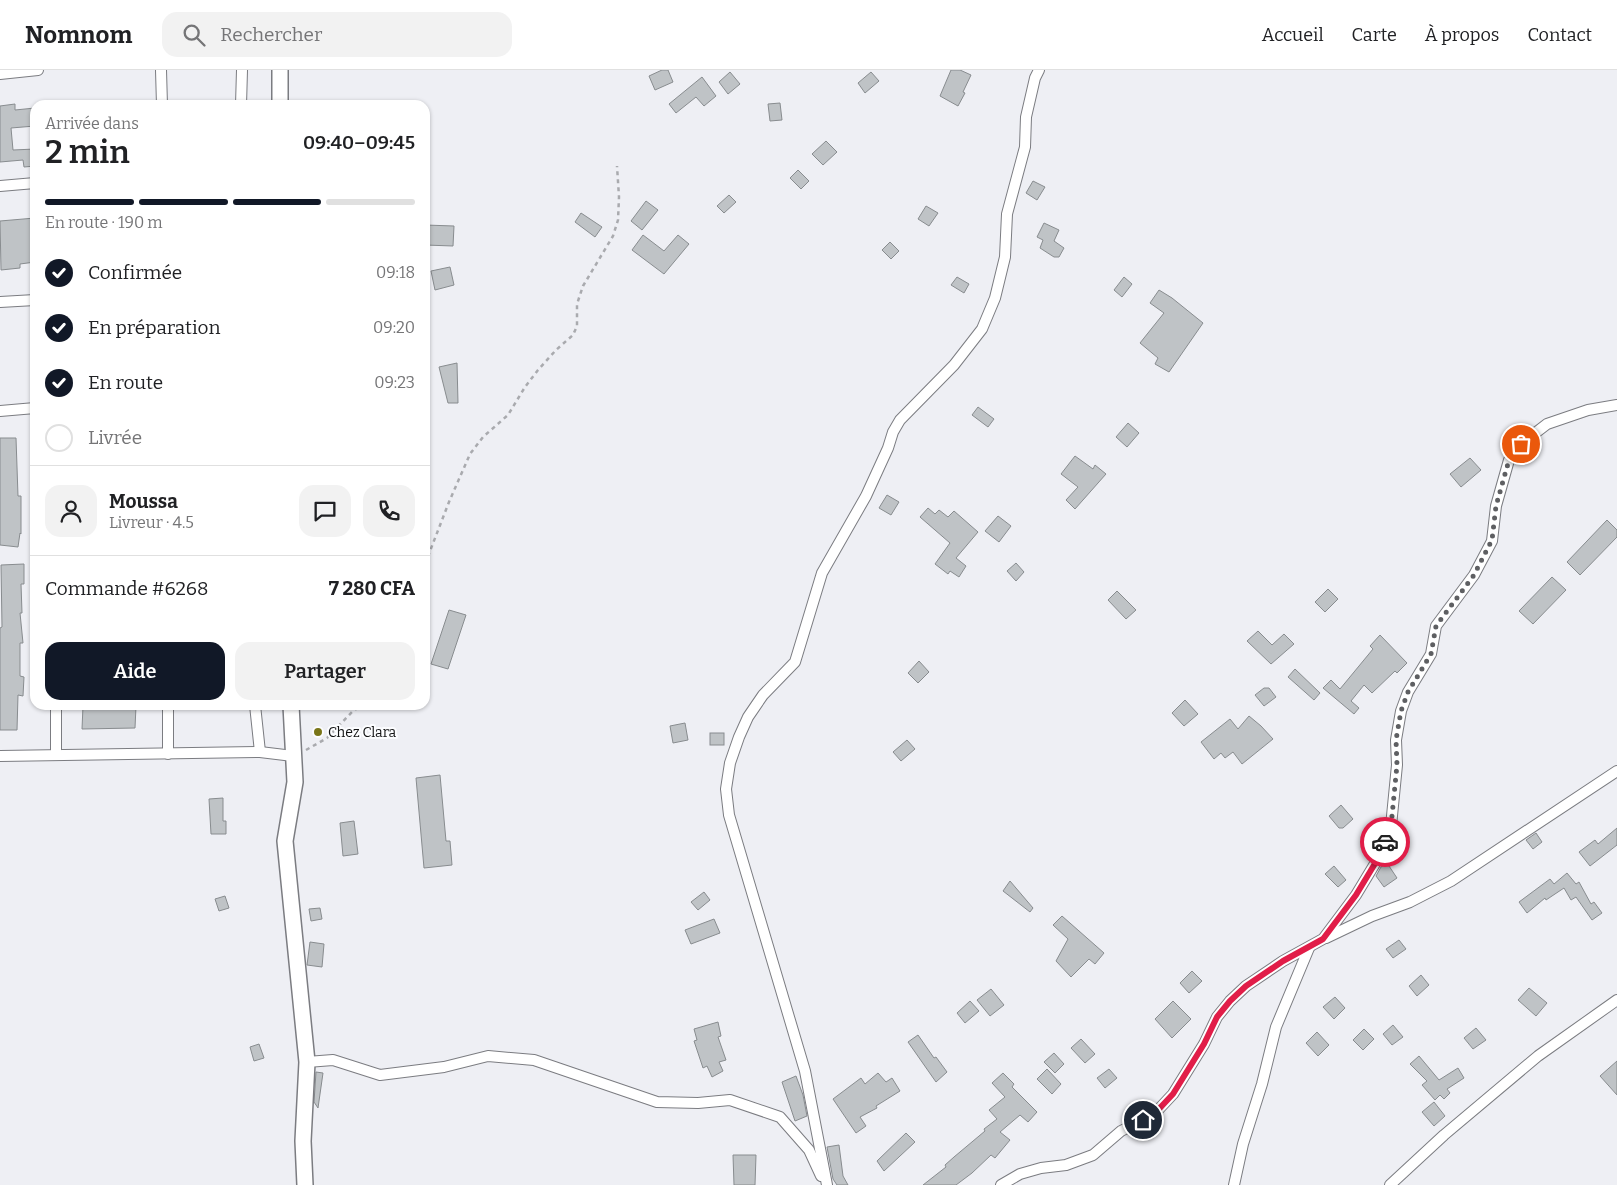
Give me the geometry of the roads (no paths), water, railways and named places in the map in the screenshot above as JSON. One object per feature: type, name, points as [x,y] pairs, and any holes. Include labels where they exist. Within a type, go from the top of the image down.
[{"type":"main road","points":[[280,70],[280,100]]},
{"type":"main road","points":[[291,710],[295,782],[285,841],[308,1062],[303,1141],[305,1185]]},
{"type":"street","points":[[0,74],[38,70]]},
{"type":"street","points":[[161,70],[162,100]]},
{"type":"street","points":[[241,100],[242,70]]},
{"type":"street","points":[[826,1185],[806,1070],[729,816],[726,788],[730,763],[748,717],[763,695],[794,662],[822,574],[866,496],[888,448],[893,432],[900,420],[954,365],[982,330],[995,298],[1005,257],[1007,214],[1025,147],[1026,117],[1035,78],[1039,70]]},
{"type":"street","points":[[0,186],[30,183]]},
{"type":"street","points":[[0,302],[30,300]]},
{"type":"street","points":[[1323,939],[1356,895],[1382,852],[1391,826],[1397,765],[1396,740],[1401,711],[1408,692],[1431,654],[1436,626],[1474,575],[1492,540],[1496,506],[1509,460],[1521,444],[1547,424],[1588,410],[1617,405]]},
{"type":"street","points":[[0,411],[30,408]]},
{"type":"street","points":[[56,710],[56,755]]},
{"type":"street","points":[[168,710],[168,754]]},
{"type":"street","points":[[256,710],[260,752]]},
{"type":"street","points":[[0,756],[260,752],[293,756]]},
{"type":"street","points":[[1001,1185],[1020,1174],[1041,1168],[1066,1165],[1093,1155],[1121,1131],[1158,1110],[1173,1094],[1204,1044],[1217,1017],[1230,1001],[1254,981],[1283,961],[1323,939],[1372,916],[1410,902],[1451,881],[1617,771]]},
{"type":"street","points":[[1234,1185],[1243,1144],[1262,1084],[1276,1027],[1309,948]]},
{"type":"street","points":[[1390,1185],[1444,1135],[1538,1056],[1617,1000]]},
{"type":"street","points":[[308,1062],[333,1060],[380,1075],[444,1067],[488,1056],[534,1060],[657,1102],[698,1104],[730,1100],[780,1117],[809,1150],[826,1185]]},
{"type":"place","name":"Chez Clara","points":[[318,732]]}]
